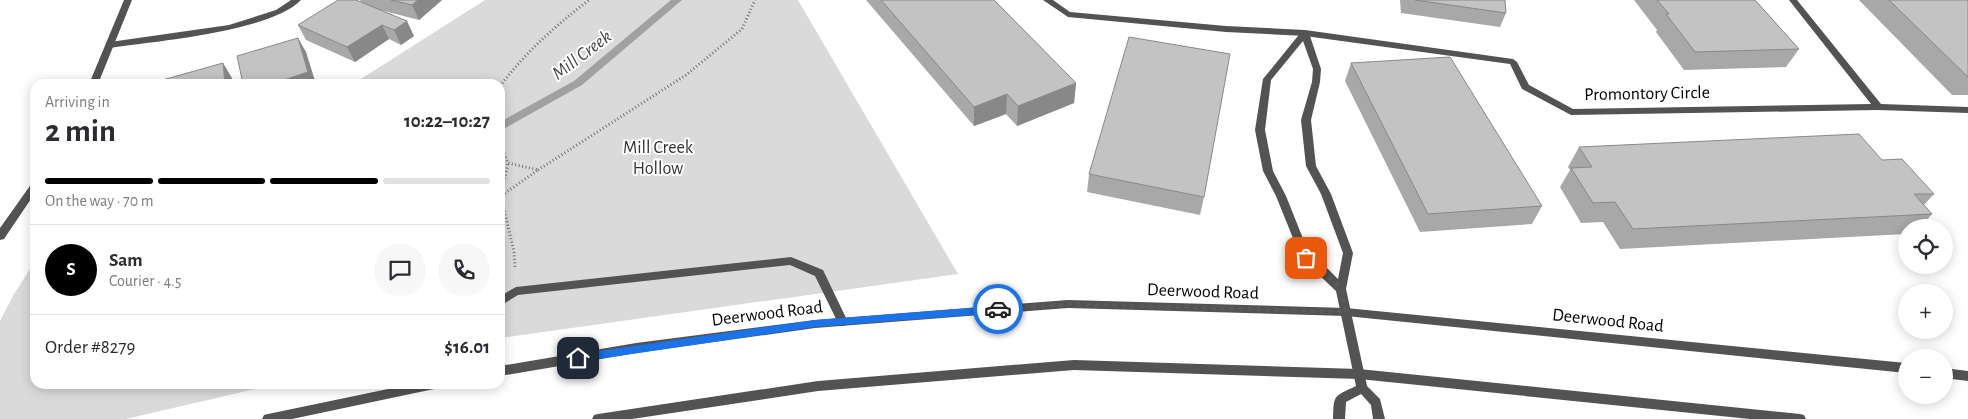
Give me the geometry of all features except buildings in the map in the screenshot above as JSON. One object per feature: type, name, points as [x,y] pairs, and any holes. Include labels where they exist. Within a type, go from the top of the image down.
[{"type":"street","points":[[95,79],[128,0]]},
{"type":"street","points":[[110,45],[230,27],[279,12],[297,0]]},
{"type":"street","name":"Promontory Circle","points":[[1047,0],[1068,14],[1226,29],[1305,33],[1513,62],[1525,87],[1571,112],[1878,107]]},
{"type":"street","points":[[1793,0],[1878,107],[1968,110]]},
{"type":"street","points":[[1305,33],[1267,79],[1260,130],[1268,172],[1281,196],[1306,258],[1322,270],[1341,289]]},
{"type":"street","points":[[1305,33],[1317,69],[1316,82],[1306,120],[1311,166],[1326,194],[1348,253],[1341,289],[1362,388],[1376,403],[1379,419]]},
{"type":"street","points":[[0,236],[30,192]]},
{"type":"street","points":[[505,299],[516,291],[791,261],[819,273],[843,322]]},
{"type":"street","name":"Deerwood Road","points":[[505,370],[636,348],[843,322],[1068,304],[1346,312],[1898,367]]},
{"type":"street","points":[[598,419],[818,386],[1074,365],[1359,374],[1800,419]]},
{"type":"street","points":[[1953,374],[1968,376]]},
{"type":"street","points":[[1339,419],[1340,399],[1362,388]]},
{"type":"street","points":[[268,419],[410,389]]},
{"type":"path","points":[[505,80],[517,64],[548,32],[589,0]]},
{"type":"path","points":[[505,193],[686,75],[742,29],[755,0]]},
{"type":"path","points":[[505,156],[508,164],[505,178]]},
{"type":"path","points":[[508,164],[538,170]]},
{"type":"path","points":[[505,213],[514,252],[516,291]]},
{"type":"green space","name":"Mill Creek Hollow","points":[[485,0],[798,0],[958,274],[505,337],[505,79],[361,79]]},
{"type":"green space","points":[[30,269],[30,389],[255,389],[126,419],[0,419],[0,321]]},
{"type":"waterway","name":"Mill Creek","points":[[505,124],[578,83],[677,0]]},
{"type":"way so far","points":[[998,309],[1068,304],[1346,312],[1341,289],[1322,270],[1306,258]]},
{"type":"route","points":[[578,358],[636,348],[815,324],[998,309]]}]
